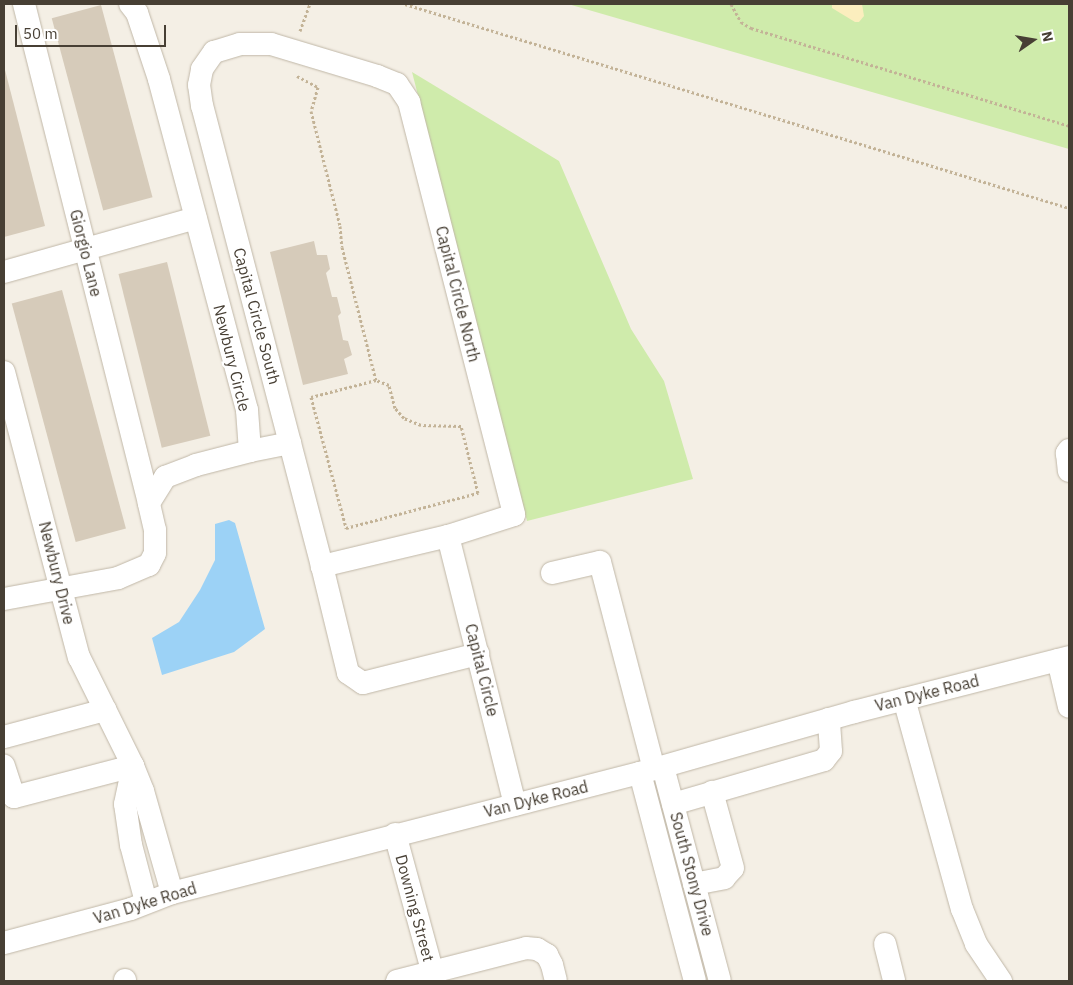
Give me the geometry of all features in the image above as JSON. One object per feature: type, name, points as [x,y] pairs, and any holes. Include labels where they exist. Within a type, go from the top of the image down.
[{"type":"street","name":"Giorgio Lane","points":[[24,4],[149,502]]},
{"type":"street","name":"Newbury Circle","points":[[130,4],[137,13],[159,79],[246,410],[250,451]]},
{"type":"street","name":"Capital Circle South","points":[[324,60],[270,44],[240,44],[214,52],[202,69],[198,85],[204,115],[322,566],[348,673],[363,683],[478,654]]},
{"type":"street","name":"Capital Circle North","points":[[324,60],[396,84],[409,102],[514,515],[448,536]]},
{"type":"street","points":[[4,272],[84,247],[196,218]]},
{"type":"street","name":"Newbury Drive","points":[[4,372],[79,657],[143,791],[172,893]]},
{"type":"street","points":[[4,599],[118,578],[149,565],[155,553],[155,530],[149,502],[165,477],[196,465],[250,451],[290,444]]},
{"type":"street","points":[[1069,450],[1067,453],[1069,471]]},
{"type":"street","points":[[322,566],[448,536]]},
{"type":"street","name":"Capital Circle","points":[[448,536],[515,805]]},
{"type":"street","points":[[552,573],[600,562],[652,770]]},
{"type":"street","points":[[1064,658],[1069,707]]},
{"type":"street","name":"Van Dyke Road","points":[[4,943],[172,893],[395,834],[652,770],[828,719],[1064,658]]},
{"type":"street","points":[[904,699],[962,909],[976,944],[1001,981]]},
{"type":"street","points":[[4,737],[105,710]]},
{"type":"street","points":[[673,804],[824,760],[831,751],[828,719]]},
{"type":"street","points":[[4,766],[14,797],[132,766],[125,804],[131,845],[146,902]]},
{"type":"street","name":"South Stony Drive","points":[[652,770],[673,804],[720,981]]},
{"type":"street","name":"South Stony Drive","points":[[652,770],[695,981]]},
{"type":"street","points":[[694,884],[724,878],[733,868],[712,792]]},
{"type":"street","name":"Downing Street","points":[[395,834],[433,976]]},
{"type":"street","points":[[885,944],[894,981]]},
{"type":"street","points":[[397,981],[433,976],[526,948],[537,949],[547,955],[556,981]]},
{"type":"path","points":[[310,4],[293,50],[281,68],[318,87],[311,111],[340,226],[342,247],[376,380]]},
{"type":"path","points":[[405,4],[1069,208]]},
{"type":"path","points":[[731,4],[741,22],[751,28],[1069,126]]},
{"type":"path","points":[[376,380],[389,385],[395,408],[404,418],[421,425],[461,426],[478,493],[346,528],[311,397],[376,380]]},
{"type":"green space","points":[[568,4],[1069,4],[1069,149]]},
{"type":"green space","points":[[412,72],[559,161],[631,329],[664,381],[693,479],[527,521]]},
{"type":"sand","points":[[832,4],[862,4],[864,16],[859,22],[855,22],[832,8]]},
{"type":"water","points":[[229,520],[235,523],[265,629],[234,652],[162,675],[152,638],[179,622],[200,590],[215,560],[215,524]]},
{"type":"building","points":[[101,5],[153,197],[103,210],[52,18]]},
{"type":"building","points":[[4,66],[45,226],[4,237]]},
{"type":"building","points":[[314,241],[317,255],[327,255],[330,269],[326,273],[332,297],[337,297],[341,313],[338,316],[343,340],[348,341],[352,355],[344,359],[348,374],[303,385],[270,252]]},
{"type":"building","points":[[167,262],[210,436],[162,448],[118,274]]},
{"type":"building","points":[[62,290],[126,529],[76,542],[12,303]]}]
